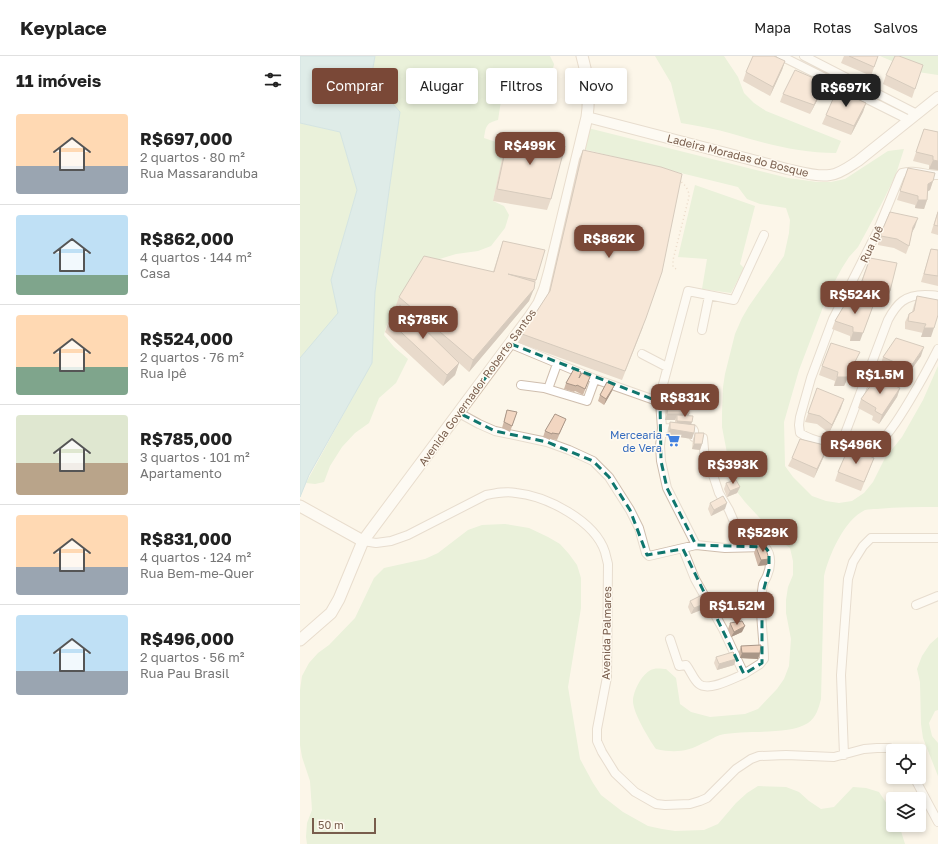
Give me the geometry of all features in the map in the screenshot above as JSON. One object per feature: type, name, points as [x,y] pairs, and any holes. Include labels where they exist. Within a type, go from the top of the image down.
[{"type":"main road","name":"Avenida Governador Roberto Santos","points":[[300,640],[331,613],[339,599],[363,541],[511,344],[538,303],[545,288],[587,117],[589,86],[582,56]]},
{"type":"main road","points":[[300,506],[363,541]]},
{"type":"street","points":[[780,56],[794,59],[836,84],[913,117]]},
{"type":"street","points":[[804,56],[913,117]]},
{"type":"street","points":[[836,84],[841,76]]},
{"type":"street","name":"Ladeira Moradas do Bosque","points":[[587,117],[787,169],[813,174],[831,175],[858,161],[938,97]]},
{"type":"street","name":"Rua Ipê","points":[[840,447],[806,437],[800,433],[798,426],[811,378],[833,318],[877,232],[900,176],[902,173],[911,171],[938,175]]},
{"type":"street","points":[[696,545],[667,488],[661,461],[660,446],[662,428],[660,402],[663,381],[688,291],[734,300],[764,235]]},
{"type":"street","points":[[938,296],[914,295],[903,300],[895,307],[888,320],[840,447],[858,448],[871,446],[888,434],[938,350]]},
{"type":"street","points":[[702,330],[710,296]]},
{"type":"street","points":[[511,344],[595,379],[660,402]]},
{"type":"street","points":[[642,354],[667,367]]},
{"type":"street","points":[[548,389],[557,364]]},
{"type":"street","points":[[522,386],[548,389],[587,401],[595,379]]},
{"type":"street","points":[[459,413],[495,431],[547,442],[593,461],[609,477],[630,510],[639,528],[646,553],[649,556],[696,545],[725,548],[765,547],[769,552],[770,570],[763,585],[761,623],[764,659],[760,664],[744,674],[711,687],[705,687],[700,684],[686,665],[679,666],[670,638]]},
{"type":"street","points":[[662,428],[693,429],[694,437],[703,438],[704,460],[711,469],[719,493],[736,524]]},
{"type":"street","name":"Avenida Palmares","points":[[363,541],[376,543],[391,541],[403,537],[486,495],[499,492],[516,492],[546,500],[578,518],[598,539],[605,551],[608,564],[607,677],[597,729],[597,741],[615,773],[635,792],[656,804],[665,806],[677,805],[700,801],[707,798],[736,769],[751,759],[759,756],[786,755],[834,757],[864,749],[886,748]]},
{"type":"street","points":[[844,755],[840,675],[848,579],[853,562],[863,546],[871,538],[938,538]]},
{"type":"street","points":[[683,549],[695,579],[726,635],[744,674]]},
{"type":"street","points":[[916,605],[938,596]]},
{"type":"street","points":[[918,784],[938,822]]},
{"type":"path","points":[[676,269],[673,267],[673,260],[689,197],[689,191],[685,185],[677,179]]},
{"type":"path","points":[[736,524],[740,547]]},
{"type":"highlighted area","points":[[511,344],[660,402],[661,461],[667,488],[696,545],[765,547],[769,552],[769,570],[762,596],[762,663],[744,674],[683,549],[647,555],[630,510],[609,477],[593,461],[547,442],[495,431],[459,413]]},
{"type":"green space","points":[[375,56],[550,56],[554,64],[553,68],[486,68],[486,104],[500,104],[498,120],[491,122],[487,126],[484,138],[505,145],[493,201],[504,206],[509,215],[505,228],[491,246],[478,251],[456,254],[423,264],[395,307],[384,335],[394,347],[408,359],[396,383],[379,398],[369,423],[355,433],[342,447],[330,466],[324,482],[315,484],[306,483],[372,362],[375,292],[400,112],[393,104],[398,104],[398,68],[373,68]]},
{"type":"green space","points":[[655,56],[724,56],[738,77],[744,93],[754,103],[766,111],[841,141],[836,153],[823,153],[784,147],[681,123],[671,83]]},
{"type":"green space","points":[[880,56],[938,56],[938,75],[918,72]]},
{"type":"green space","points":[[300,123],[340,132],[357,190],[331,280],[339,313],[300,358]]},
{"type":"green space","points":[[588,128],[788,178],[817,182],[831,182],[845,179],[888,151],[904,149],[896,174],[884,199],[858,247],[849,257],[828,294],[799,370],[784,422],[785,466],[793,477],[812,496],[826,501],[839,503],[852,501],[864,493],[873,482],[885,458],[902,437],[923,400],[938,366],[938,507],[900,507],[865,510],[850,522],[838,539],[824,576],[821,699],[818,709],[811,721],[799,727],[789,730],[741,732],[720,735],[697,746],[680,751],[656,749],[638,719],[633,701],[633,697],[639,682],[646,673],[655,669],[666,669],[676,678],[680,704],[691,712],[710,717],[745,714],[758,709],[777,689],[784,679],[789,666],[791,639],[786,613],[786,600],[788,587],[793,575],[793,561],[790,548],[782,542],[738,493],[732,479],[722,427],[723,387],[735,334],[749,306],[784,256],[790,220],[786,208],[760,204],[747,199],[738,187],[583,149]]},
{"type":"green space","points":[[695,185],[755,206],[740,264],[744,268],[731,293],[702,289],[707,259],[678,257]]},
{"type":"green space","points":[[505,524],[529,528],[560,544],[577,565],[581,578],[581,608],[568,687],[580,759],[601,795],[623,812],[648,826],[675,831],[704,830],[718,824],[736,803],[758,786],[786,787],[799,792],[821,809],[834,807],[853,787],[866,788],[879,792],[886,802],[886,832],[901,832],[905,844],[307,844],[307,823],[312,810],[310,781],[302,757],[300,745],[300,690],[302,676],[309,663],[355,618],[374,578],[384,568],[425,559],[438,553],[468,530],[482,525]]},
{"type":"green space","points":[[938,637],[938,710],[935,711],[929,723],[932,736],[938,743],[938,776],[923,738],[921,724],[920,682],[917,669],[922,656],[930,644]]},
{"type":"water","points":[[300,56],[375,56],[373,68],[312,68],[312,104],[393,104],[400,112],[375,292],[372,363],[309,475],[300,497],[300,358],[338,313],[331,280],[357,190],[340,132],[300,123]]},
{"type":"building","points":[[753,56],[774,56],[785,61],[773,87],[746,72]]},
{"type":"building","points":[[849,56],[878,56],[874,67]]},
{"type":"building","points":[[895,56],[899,56],[923,65],[915,89],[886,75]]},
{"type":"building","points":[[795,70],[825,83],[814,105],[783,94]]},
{"type":"building","points":[[837,90],[866,103],[854,126],[826,115]]},
{"type":"building","points":[[924,129],[938,132],[938,161],[933,160],[933,156],[916,152]]},
{"type":"building","points":[[509,133],[565,146],[551,199],[497,189]]},
{"type":"building","points":[[583,150],[661,167],[682,174],[662,272],[625,371],[522,334],[550,291]]},
{"type":"building","points":[[908,168],[935,173],[933,181],[928,184],[927,200],[918,200],[918,196],[900,191]]},
{"type":"building","points":[[890,212],[918,218],[913,227],[909,246],[897,239],[881,236]]},
{"type":"building","points":[[938,212],[938,226],[934,225]]},
{"type":"building","points":[[503,241],[545,250],[536,280],[508,274],[535,282],[534,289],[473,360],[399,297],[424,256],[494,272]]},
{"type":"building","points":[[931,249],[938,250],[938,276],[924,274]]},
{"type":"building","points":[[870,258],[897,263],[890,291],[880,291],[881,285],[862,281]]},
{"type":"building","points":[[917,296],[938,300],[938,315],[934,328],[924,328],[926,324],[908,321],[909,314],[914,311]]},
{"type":"building","points":[[848,299],[873,306],[863,333],[853,332],[853,327],[835,321]]},
{"type":"building","points":[[400,305],[459,363],[447,375],[389,321]]},
{"type":"building","points":[[896,338],[924,347],[907,372],[898,369],[899,364],[883,357]]},
{"type":"building","points":[[831,343],[860,352],[847,377],[837,377],[838,372],[822,366]]},
{"type":"building","points":[[574,369],[581,372],[579,378],[582,373],[590,377],[585,389],[577,385],[566,383]]},
{"type":"building","points":[[876,378],[900,388],[882,415],[875,411],[876,408],[861,399]]},
{"type":"building","points":[[607,382],[614,386],[606,399],[600,395]]},
{"type":"building","points":[[817,388],[844,399],[832,425],[820,416],[808,413]]},
{"type":"building","points":[[668,404],[689,404],[689,414],[667,414]]},
{"type":"building","points":[[507,410],[517,412],[512,426],[504,422]]},
{"type":"building","points":[[555,414],[566,419],[559,434],[552,434],[545,431]]},
{"type":"building","points":[[677,415],[693,416],[692,422],[677,421]]},
{"type":"building","points":[[670,422],[695,425],[694,433],[670,429]]},
{"type":"building","points":[[695,433],[704,433],[702,444],[694,444]]},
{"type":"building","points":[[800,439],[828,446],[817,469],[792,458]]},
{"type":"building","points":[[848,449],[856,450],[874,458],[864,482],[838,472]]},
{"type":"building","points":[[726,458],[726,464],[716,466],[715,460]]},
{"type":"building","points":[[736,480],[740,487],[730,491],[726,483]]},
{"type":"building","points":[[723,496],[727,503],[714,510],[710,503]]},
{"type":"building","points":[[765,546],[769,559],[761,560],[756,547]]},
{"type":"building","points":[[704,594],[709,602],[694,608],[690,601]]},
{"type":"building","points":[[742,621],[745,626],[734,632],[730,623]]},
{"type":"building","points":[[761,645],[760,653],[742,653],[741,646]]},
{"type":"building","points":[[733,652],[736,659],[719,664],[716,657]]},
{"type":"place","name":"Mercearia de Vera","points":[[673,440]]}]
